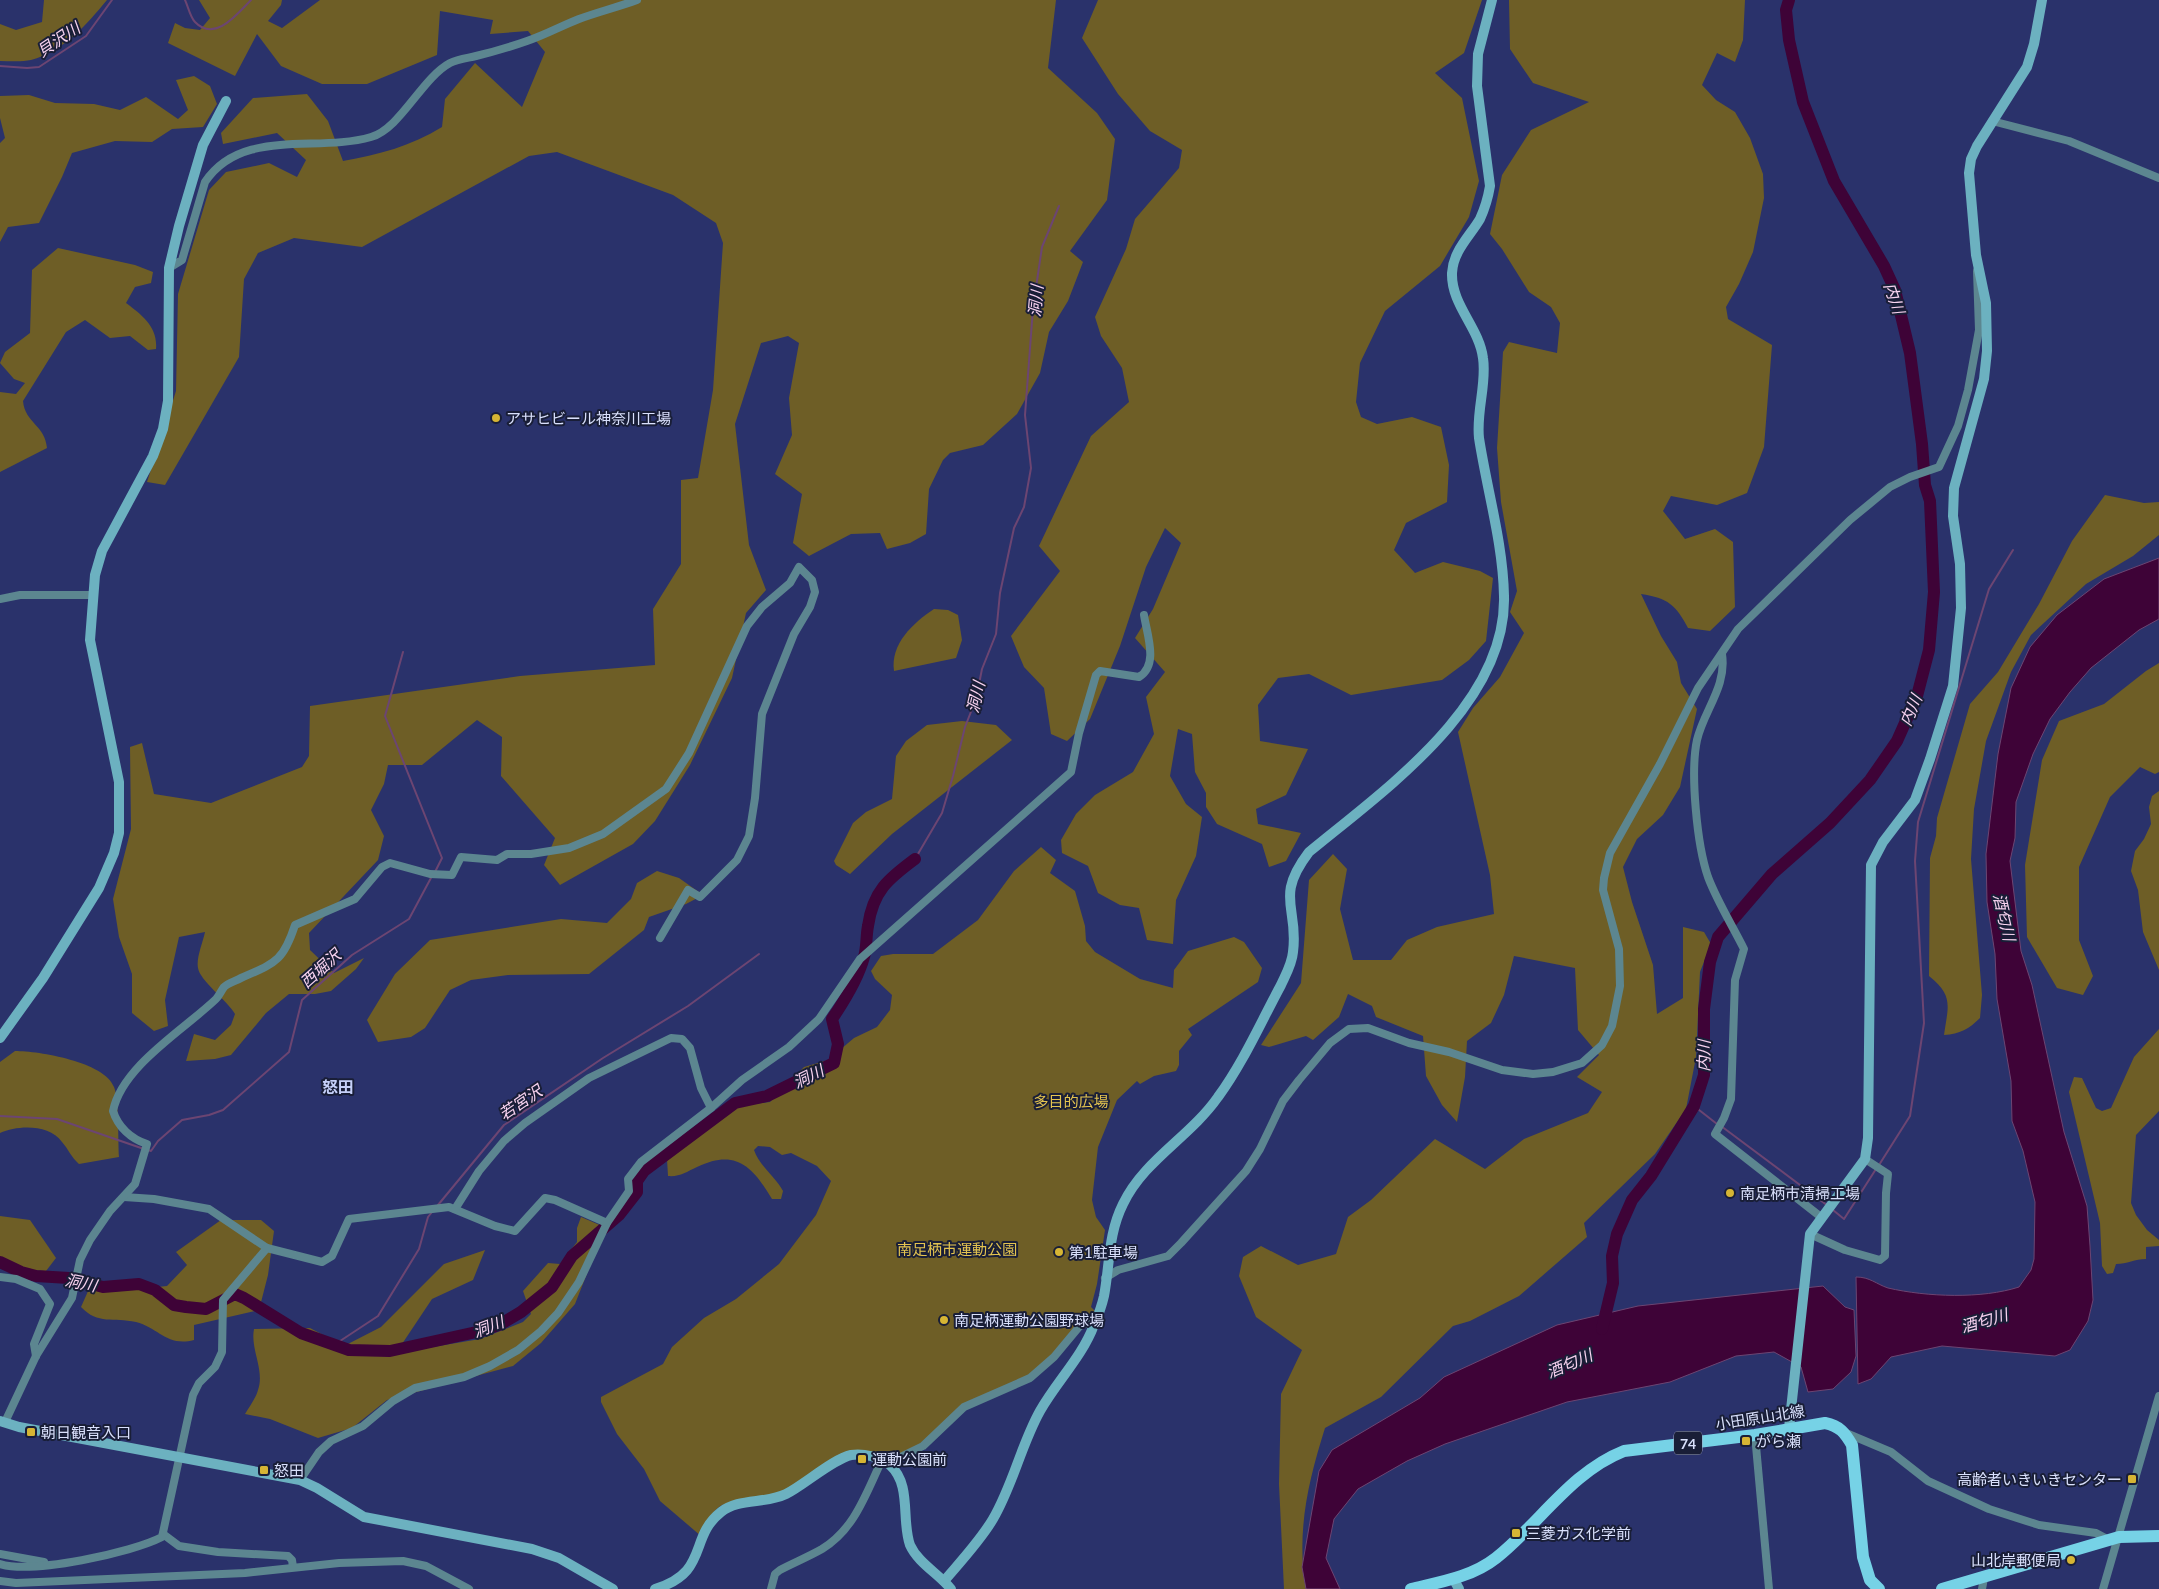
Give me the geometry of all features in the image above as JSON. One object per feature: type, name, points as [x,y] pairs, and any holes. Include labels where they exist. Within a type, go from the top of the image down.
[{"type":"main road","name":"小田原山北線","points":[[1411,1589],[1456,1584],[1496,1558],[1582,1476],[1607,1458],[1624,1451],[1755,1435],[1825,1423],[1835,1425],[1844,1432]]},
{"type":"main road","points":[[1844,1432],[1852,1446],[1866,1571],[1870,1580],[1879,1589]]},
{"type":"main road","points":[[1942,1589],[1983,1583],[2114,1539],[2159,1536]]},
{"type":"street","points":[[169,268],[182,260],[205,182],[213,171],[229,160],[261,147],[275,144],[354,140],[372,137],[384,130],[435,74],[451,63],[534,39],[580,18],[636,0]]},
{"type":"street","points":[[655,1589],[677,1580],[686,1573],[708,1528],[723,1510],[784,1494],[849,1455],[864,1455],[885,1462],[896,1472],[903,1492],[910,1544],[919,1558],[948,1585],[994,1518],[1029,1433],[1041,1409],[1080,1354],[1094,1325],[1104,1296],[1113,1228],[1129,1192],[1148,1166],[1199,1120],[1218,1097],[1240,1062],[1290,967],[1294,939],[1289,892],[1298,866],[1309,852],[1400,776],[1437,742],[1474,692],[1498,644],[1504,596],[1479,434],[1484,359],[1480,345],[1452,286],[1452,270],[1460,247],[1479,220],[1487,202],[1490,186],[1477,86],[1478,54],[1492,0]]},
{"type":"street","points":[[1789,1428],[1812,1234],[1832,1202],[1867,1160],[1869,877],[1876,853],[1915,800],[1953,686],[1961,608],[1960,564],[1953,516],[1954,488],[1984,379],[1988,324],[1979,268],[1969,173],[1971,159],[1992,121],[2027,67],[2033,50],[2042,0]]},
{"type":"street","points":[[0,1038],[31,998],[99,888],[114,853],[119,833],[119,782],[90,640],[92,595],[95,575],[102,551],[153,456],[163,429],[168,401],[169,268],[179,226],[203,145],[226,101]]},
{"type":"street","points":[[1992,121],[2069,142],[2159,178]]},
{"type":"street","points":[[1105,1278],[1118,1270],[1168,1256],[1181,1243],[1246,1171],[1260,1149],[1283,1101],[1299,1080],[1330,1043],[1349,1029],[1368,1028],[1410,1043],[1449,1052],[1502,1070],[1533,1074],[1553,1072],[1582,1063],[1602,1045],[1612,1026],[1620,986],[1619,949],[1604,890],[1604,878],[1610,853],[1646,790],[1694,696],[1738,629],[1831,537],[1879,494],[1910,476],[1939,467],[1958,426],[1968,390],[1979,330],[1976,278],[1979,268]]},
{"type":"street","points":[[613,1589],[559,1558],[532,1549],[364,1517],[317,1488],[300,1480],[2,1421],[36,1356],[72,1298],[80,1260],[90,1240],[110,1211],[135,1184],[147,1144],[119,1126],[113,1111],[115,1104],[134,1074],[166,1039],[217,998],[225,986],[274,963],[288,947],[295,925],[355,899],[382,867],[390,863],[430,874],[452,875],[462,857],[497,860],[507,854],[531,854],[569,848],[604,834],[666,789],[689,753],[747,626],[762,607],[790,583],[799,567],[812,580],[815,592],[810,607],[794,634],[762,714],[755,798],[749,836],[737,860],[700,897],[688,890],[660,938]]},
{"type":"street","points":[[0,600],[20,595],[92,595]]},
{"type":"street","points":[[300,1480],[319,1452],[331,1441],[363,1426],[393,1401],[415,1388],[464,1377],[490,1366],[518,1350],[541,1331],[558,1313],[579,1282],[607,1223],[630,1191],[628,1179],[641,1162],[711,1108],[742,1080],[789,1047],[819,1019],[860,959],[1071,772],[1079,733],[1096,675],[1100,671],[1139,677],[1145,673],[1149,666],[1151,658],[1144,615]]},
{"type":"street","points":[[1722,654],[1724,664],[1720,688],[1697,741],[1694,780],[1698,821],[1708,876],[1744,949],[1735,980],[1731,1099],[1724,1118],[1715,1134],[1821,1217]]},
{"type":"street","points":[[455,1209],[479,1171],[504,1141],[525,1123],[588,1078],[672,1038],[682,1039],[690,1048],[701,1088],[711,1108]]},
{"type":"street","points":[[1812,1234],[1845,1250],[1880,1260],[1884,1256],[1888,1174],[1867,1160]]},
{"type":"street","points":[[124,1197],[154,1199],[208,1208],[267,1248],[322,1262],[332,1256],[349,1218],[449,1207],[495,1226],[515,1230],[545,1198],[555,1200],[607,1223]]},
{"type":"street","points":[[0,1564],[25,1568],[54,1564],[146,1545],[163,1534],[193,1396],[199,1383],[215,1367],[222,1352],[223,1300],[267,1248]]},
{"type":"street","points":[[0,1277],[16,1279],[40,1289],[50,1304],[34,1344],[36,1356]]},
{"type":"street","points":[[771,1589],[775,1574],[822,1549],[838,1537],[852,1522],[885,1462],[923,1446],[972,1402],[1010,1389],[1030,1378],[1054,1358],[1084,1323],[1094,1325]]},
{"type":"street","points":[[2103,1589],[2114,1539],[2159,1396]]},
{"type":"street","points":[[1844,1432],[1891,1452],[1928,1481],[1989,1509],[2039,1525],[2096,1533],[2114,1539]]},
{"type":"street","points":[[1755,1435],[1769,1589]]},
{"type":"street","points":[[163,1534],[179,1546],[218,1552],[288,1556],[292,1560],[292,1567]]},
{"type":"street","points":[[0,1554],[54,1564]]},
{"type":"street","points":[[0,1581],[16,1583],[245,1573],[339,1563],[403,1561],[426,1566],[469,1589]]},
{"type":"green space","points":[[44,0],[107,0],[74,36],[54,51],[31,60],[0,61],[0,24],[16,30],[42,22]]},
{"type":"green space","points":[[199,0],[282,0],[281,5],[268,21],[282,28],[320,0],[1056,0],[1048,68],[1097,113],[1115,139],[1107,200],[1070,251],[1083,262],[1068,301],[1049,332],[1040,373],[1017,414],[983,445],[950,453],[943,460],[929,489],[926,534],[910,543],[887,549],[880,533],[851,534],[809,556],[793,543],[802,494],[775,474],[792,435],[789,398],[799,343],[788,336],[761,343],[735,424],[749,545],[766,590],[746,613],[732,678],[690,765],[655,821],[633,844],[560,885],[544,865],[555,838],[501,776],[502,737],[477,720],[422,765],[388,765],[384,784],[371,810],[384,836],[378,860],[309,933],[310,950],[334,973],[364,958],[356,969],[331,991],[315,994],[289,994],[266,1013],[231,1055],[215,1059],[186,1061],[194,1034],[215,1040],[231,1025],[235,1014],[208,985],[198,968],[198,960],[205,932],[179,937],[165,1000],[168,1026],[154,1031],[132,1013],[132,974],[119,937],[113,899],[131,829],[130,747],[142,743],[154,794],[211,803],[302,767],[309,756],[310,706],[520,676],[655,665],[653,609],[681,564],[681,480],[698,478],[713,390],[723,243],[716,223],[673,195],[557,152],[529,156],[362,247],[294,238],[258,253],[244,279],[239,357],[165,485],[147,482],[176,391],[178,294],[209,190],[226,172],[269,163],[297,177],[306,160],[277,133],[223,144],[221,133],[253,98],[307,94],[328,121],[343,161],[394,149],[442,127],[445,99],[475,63],[522,107],[545,52],[528,31],[490,34],[493,20],[440,11],[437,55],[367,84],[322,84],[281,66],[257,34],[235,76],[168,43],[175,23],[185,28],[200,30],[210,18]]},
{"type":"green space","points":[[1098,0],[1482,0],[1464,53],[1435,73],[1462,98],[1479,181],[1469,217],[1440,266],[1385,311],[1360,363],[1356,402],[1361,417],[1377,424],[1412,417],[1441,427],[1449,465],[1447,502],[1406,523],[1394,550],[1415,573],[1443,562],[1480,571],[1493,578],[1486,641],[1469,660],[1442,680],[1351,695],[1309,674],[1278,678],[1258,705],[1260,741],[1308,749],[1286,795],[1256,809],[1258,824],[1301,833],[1286,861],[1269,867],[1262,844],[1217,824],[1206,807],[1206,793],[1195,772],[1192,734],[1178,729],[1170,776],[1186,804],[1202,817],[1196,856],[1176,900],[1173,944],[1147,940],[1139,908],[1120,905],[1098,893],[1088,866],[1062,853],[1061,840],[1076,814],[1095,795],[1133,772],[1154,734],[1146,697],[1165,672],[1135,638],[1153,609],[1181,543],[1165,528],[1146,567],[1120,646],[1090,719],[1067,741],[1051,734],[1044,688],[1024,667],[1011,636],[1060,571],[1039,546],[1091,436],[1129,402],[1122,368],[1101,336],[1095,317],[1126,249],[1135,219],[1179,168],[1182,150],[1150,131],[1118,94],[1082,38]]},
{"type":"green space","points":[[1509,0],[1745,0],[1743,40],[1735,62],[1717,53],[1702,85],[1716,100],[1735,112],[1750,138],[1763,174],[1764,198],[1753,252],[1739,284],[1726,307],[1728,319],[1772,345],[1764,447],[1747,493],[1717,505],[1671,496],[1663,511],[1685,539],[1715,529],[1733,542],[1735,607],[1710,631],[1688,628],[1675,608],[1665,600],[1641,594],[1661,636],[1677,662],[1681,683],[1697,709],[1680,787],[1663,815],[1637,839],[1623,867],[1632,902],[1653,965],[1657,1014],[1683,998],[1683,927],[1704,932],[1711,944],[1700,972],[1696,1057],[1686,1109],[1655,1154],[1584,1223],[1587,1237],[1519,1296],[1470,1321],[1453,1326],[1381,1397],[1325,1428],[1313,1468],[1305,1508],[1302,1548],[1306,1589],[1284,1589],[1279,1484],[1281,1394],[1302,1350],[1256,1317],[1239,1276],[1243,1257],[1261,1246],[1298,1265],[1336,1254],[1348,1217],[1371,1200],[1435,1139],[1485,1169],[1524,1139],[1588,1113],[1602,1092],[1577,1077],[1599,1055],[1578,1030],[1575,968],[1514,956],[1504,995],[1491,1023],[1467,1041],[1465,1077],[1457,1122],[1442,1105],[1426,1076],[1423,1036],[1376,1017],[1372,1006],[1348,994],[1339,1017],[1313,1040],[1306,1036],[1269,1047],[1261,1045],[1301,983],[1309,880],[1333,854],[1347,869],[1340,909],[1353,960],[1391,960],[1407,940],[1437,927],[1494,914],[1490,875],[1458,732],[1473,708],[1500,677],[1524,633],[1510,612],[1517,591],[1501,502],[1497,448],[1503,352],[1509,342],[1557,353],[1560,323],[1551,307],[1529,292],[1502,249],[1490,234],[1502,175],[1531,130],[1589,102],[1533,83],[1510,49]]},
{"type":"green space","points":[[194,76],[210,86],[217,104],[203,127],[172,129],[152,142],[115,141],[72,153],[39,223],[8,227],[0,242],[0,143],[5,138],[0,118],[0,96],[29,95],[55,103],[94,104],[120,110],[146,97],[178,119],[188,110],[176,80]]},
{"type":"green space","points":[[58,248],[135,265],[153,272],[151,283],[135,287],[126,303],[143,317],[152,328],[156,349],[148,350],[130,336],[110,338],[85,320],[66,332],[23,401],[27,414],[43,434],[47,448],[0,472],[0,392],[16,394],[25,383],[14,379],[0,363],[5,352],[30,333],[32,270]]},
{"type":"green space","points":[[2105,495],[2144,503],[2159,502],[2159,535],[2133,556],[2086,584],[2031,635],[2011,672],[1986,741],[1974,809],[1971,859],[1982,995],[1980,1018],[1964,1030],[1944,1035],[1948,1009],[1946,996],[1937,983],[1929,976],[1930,858],[1936,836],[1937,818],[1970,704],[1998,672],[2039,604],[2072,541]]},
{"type":"green space","points":[[934,609],[948,610],[958,615],[962,640],[956,658],[894,671],[894,661],[899,643],[918,621]]},
{"type":"green space","points":[[2159,663],[2159,772],[2155,774],[2140,767],[2110,797],[2079,867],[2079,940],[2093,976],[2083,995],[2057,988],[2027,937],[2025,865],[2042,760],[2059,721],[2104,704]]},
{"type":"green space","points":[[962,721],[996,725],[1012,740],[892,834],[850,874],[836,865],[834,861],[853,823],[866,812],[892,799],[896,756],[906,741],[927,725]]},
{"type":"green space","points":[[2159,791],[2159,970],[2143,932],[2138,890],[2131,871],[2135,851],[2144,839],[2151,824],[2149,807],[2152,796]]},
{"type":"green space","name":"南足柄市運動公園","points":[[1041,847],[1056,860],[1050,873],[1075,891],[1085,926],[1086,941],[1095,952],[1140,979],[1173,988],[1174,970],[1188,951],[1234,937],[1244,942],[1262,968],[1258,982],[1188,1029],[1192,1035],[1179,1051],[1179,1065],[1176,1071],[1154,1076],[1140,1084],[1137,1081],[1117,1100],[1098,1147],[1092,1200],[1096,1217],[1105,1230],[1097,1284],[1091,1307],[1095,1311],[1092,1319],[1033,1373],[1004,1389],[971,1400],[915,1448],[891,1458],[860,1451],[777,1494],[722,1505],[709,1518],[701,1536],[660,1501],[644,1469],[617,1434],[601,1402],[601,1397],[663,1364],[672,1347],[704,1318],[736,1299],[779,1264],[816,1215],[831,1181],[817,1166],[791,1153],[782,1155],[770,1147],[758,1146],[754,1150],[757,1156],[783,1191],[781,1199],[772,1199],[758,1178],[750,1170],[733,1160],[722,1159],[697,1167],[683,1174],[668,1176],[667,1159],[737,1106],[770,1102],[804,1067],[828,1060],[854,1038],[877,1027],[890,1010],[892,995],[875,979],[871,971],[881,956],[893,954],[933,954],[978,920],[1014,871]]},
{"type":"green space","points":[[657,871],[679,878],[703,895],[686,904],[649,917],[644,930],[589,974],[508,975],[471,980],[450,990],[425,1028],[411,1037],[378,1042],[367,1020],[395,974],[430,940],[561,919],[607,923],[631,899],[637,883]]},
{"type":"green space","points":[[2159,1029],[2159,1111],[2136,1135],[2131,1203],[2136,1215],[2147,1230],[2159,1240],[2159,1246],[2146,1247],[2146,1259],[2116,1264],[2113,1273],[2107,1274],[2102,1266],[2100,1223],[2069,1092],[2074,1077],[2082,1078],[2096,1108],[2102,1111],[2111,1108],[2134,1057]]},
{"type":"green space","points":[[15,1051],[39,1053],[70,1060],[98,1071],[108,1078],[114,1087],[117,1100],[119,1157],[79,1164],[62,1142],[49,1132],[33,1128],[15,1128],[0,1133],[0,1062]]},
{"type":"green space","points":[[0,1216],[30,1220],[56,1258],[46,1271],[0,1268]]},
{"type":"green space","points":[[581,1217],[602,1226],[575,1304],[541,1343],[513,1366],[387,1400],[352,1428],[318,1438],[270,1419],[245,1414],[256,1396],[260,1382],[253,1337],[254,1329],[310,1328],[344,1346],[381,1327],[444,1264],[485,1250],[473,1280],[432,1299],[402,1344],[421,1349],[480,1339],[523,1322],[531,1314],[523,1291],[548,1263],[560,1264],[577,1242],[577,1228]]},
{"type":"green space","points":[[221,1220],[261,1220],[274,1231],[268,1275],[259,1310],[194,1325],[194,1340],[177,1341],[136,1322],[100,1318],[87,1313],[81,1307],[89,1289],[110,1292],[167,1286],[187,1265],[176,1252]]},
{"type":"water","name":"酒匂川","points":[[2159,558],[2159,619],[2139,630],[2091,668],[2050,719],[2033,754],[2016,802],[2015,838],[2010,861],[2021,951],[2032,985],[2064,1132],[2087,1206],[2093,1300],[2088,1321],[2070,1350],[2055,1356],[1942,1346],[1891,1357],[1871,1379],[1858,1384],[1856,1277],[1869,1279],[1888,1288],[1903,1291],[1937,1295],[1972,1295],[2019,1287],[2031,1270],[2034,1259],[2035,1202],[2023,1151],[2012,1121],[2011,1081],[1997,999],[1995,954],[1987,902],[1986,854],[1998,754],[2011,688],[2030,647],[2057,615],[2104,579]]},
{"type":"water","name":"酒匂川","points":[[1823,1286],[1845,1307],[1854,1310],[1856,1356],[1851,1372],[1833,1389],[1808,1392],[1801,1367],[1774,1352],[1736,1356],[1670,1382],[1567,1402],[1445,1444],[1407,1461],[1358,1489],[1334,1519],[1326,1558],[1340,1589],[1306,1589],[1302,1567],[1319,1471],[1332,1450],[1420,1398],[1444,1377],[1557,1325],[1638,1306]]},
{"type":"waterway","name":"貝沢川","points":[[0,66],[39,67],[86,36],[112,0]]},
{"type":"waterway","name":"貝沢川","points":[[185,0],[193,20],[203,28],[210,29],[226,24],[251,0]]},
{"type":"waterway","name":"内川","points":[[1602,1329],[1613,1283],[1612,1256],[1617,1234],[1632,1200],[1651,1176],[1694,1106],[1704,1075],[1704,1009],[1710,962],[1718,937],[1772,874],[1830,823],[1870,780],[1897,741],[1917,696],[1929,650],[1934,592],[1930,501],[1925,485],[1922,444],[1910,353],[1895,290],[1884,266],[1834,181],[1803,102],[1789,40],[1786,10],[1789,0]]},
{"type":"waterway","name":"洞川","points":[[915,859],[942,813],[965,727],[976,699],[982,669],[996,634],[1000,593],[1014,528],[1024,507],[1031,468],[1025,415],[1033,308],[1042,247],[1059,206]]},
{"type":"waterway","points":[[1879,1165],[1910,1116],[1924,1023],[1915,861],[1918,822],[1989,589],[2013,550]]},
{"type":"waterway","name":"西堀沢","points":[[403,652],[385,716],[442,858],[435,872]]},
{"type":"waterway","name":"洞川","points":[[0,1262],[21,1272],[36,1276],[69,1278],[103,1287],[139,1284],[155,1290],[174,1305],[186,1307],[206,1309],[235,1294],[301,1333],[349,1350],[390,1351],[481,1331],[501,1324],[521,1312],[552,1287],[572,1256],[619,1215],[637,1192],[637,1181],[644,1171],[735,1103],[767,1096],[834,1063],[838,1044],[832,1019],[851,989],[861,965],[865,953],[870,914],[883,887],[915,859]]},
{"type":"waterway","name":"西堀沢","points":[[148,1150],[151,1151],[158,1141],[182,1120],[209,1115],[223,1110],[289,1052],[302,1000],[352,955],[409,919],[432,876]]},
{"type":"waterway","name":"若宮沢","points":[[438,1205],[504,1125],[603,1058],[688,1006],[759,954]]},
{"type":"waterway","points":[[1694,1106],[1717,1124]]},
{"type":"waterway","name":"西堀沢","points":[[0,1116],[57,1119],[144,1149]]},
{"type":"waterway","points":[[1721,1126],[1828,1206]]},
{"type":"waterway","points":[[1833,1210],[1844,1219],[1876,1169]]},
{"type":"waterway","name":"若宮沢","points":[[334,1345],[378,1316],[419,1249],[428,1217],[432,1212]]},
{"type":"place","name":"アサヒビール神奈川工場","points":[[496,418]]},
{"type":"place","name":"南足柄市清掃工場","points":[[1730,1193]]},
{"type":"place","name":"第1駐車場","points":[[1059,1252]]},
{"type":"place","name":"南足柄運動公園野球場","points":[[944,1320]]},
{"type":"place","name":"朝日観音入口","points":[[31,1432]]},
{"type":"place","name":"がら瀬","points":[[1746,1441]]},
{"type":"place","name":"運動公園前","points":[[862,1459]]},
{"type":"place","name":"怒田","points":[[264,1470]]},
{"type":"place","name":"高齢者いきいきセンター","points":[[2132,1479]]},
{"type":"place","name":"三菱ガス化学前","points":[[1516,1533]]},
{"type":"place","name":"山北岸郵便局","points":[[2071,1560]]},
{"type":"district","name":"怒田","points":[[338,1086]]},
{"type":"park label","name":"多目的広場","points":[[1071,1101]]}]
